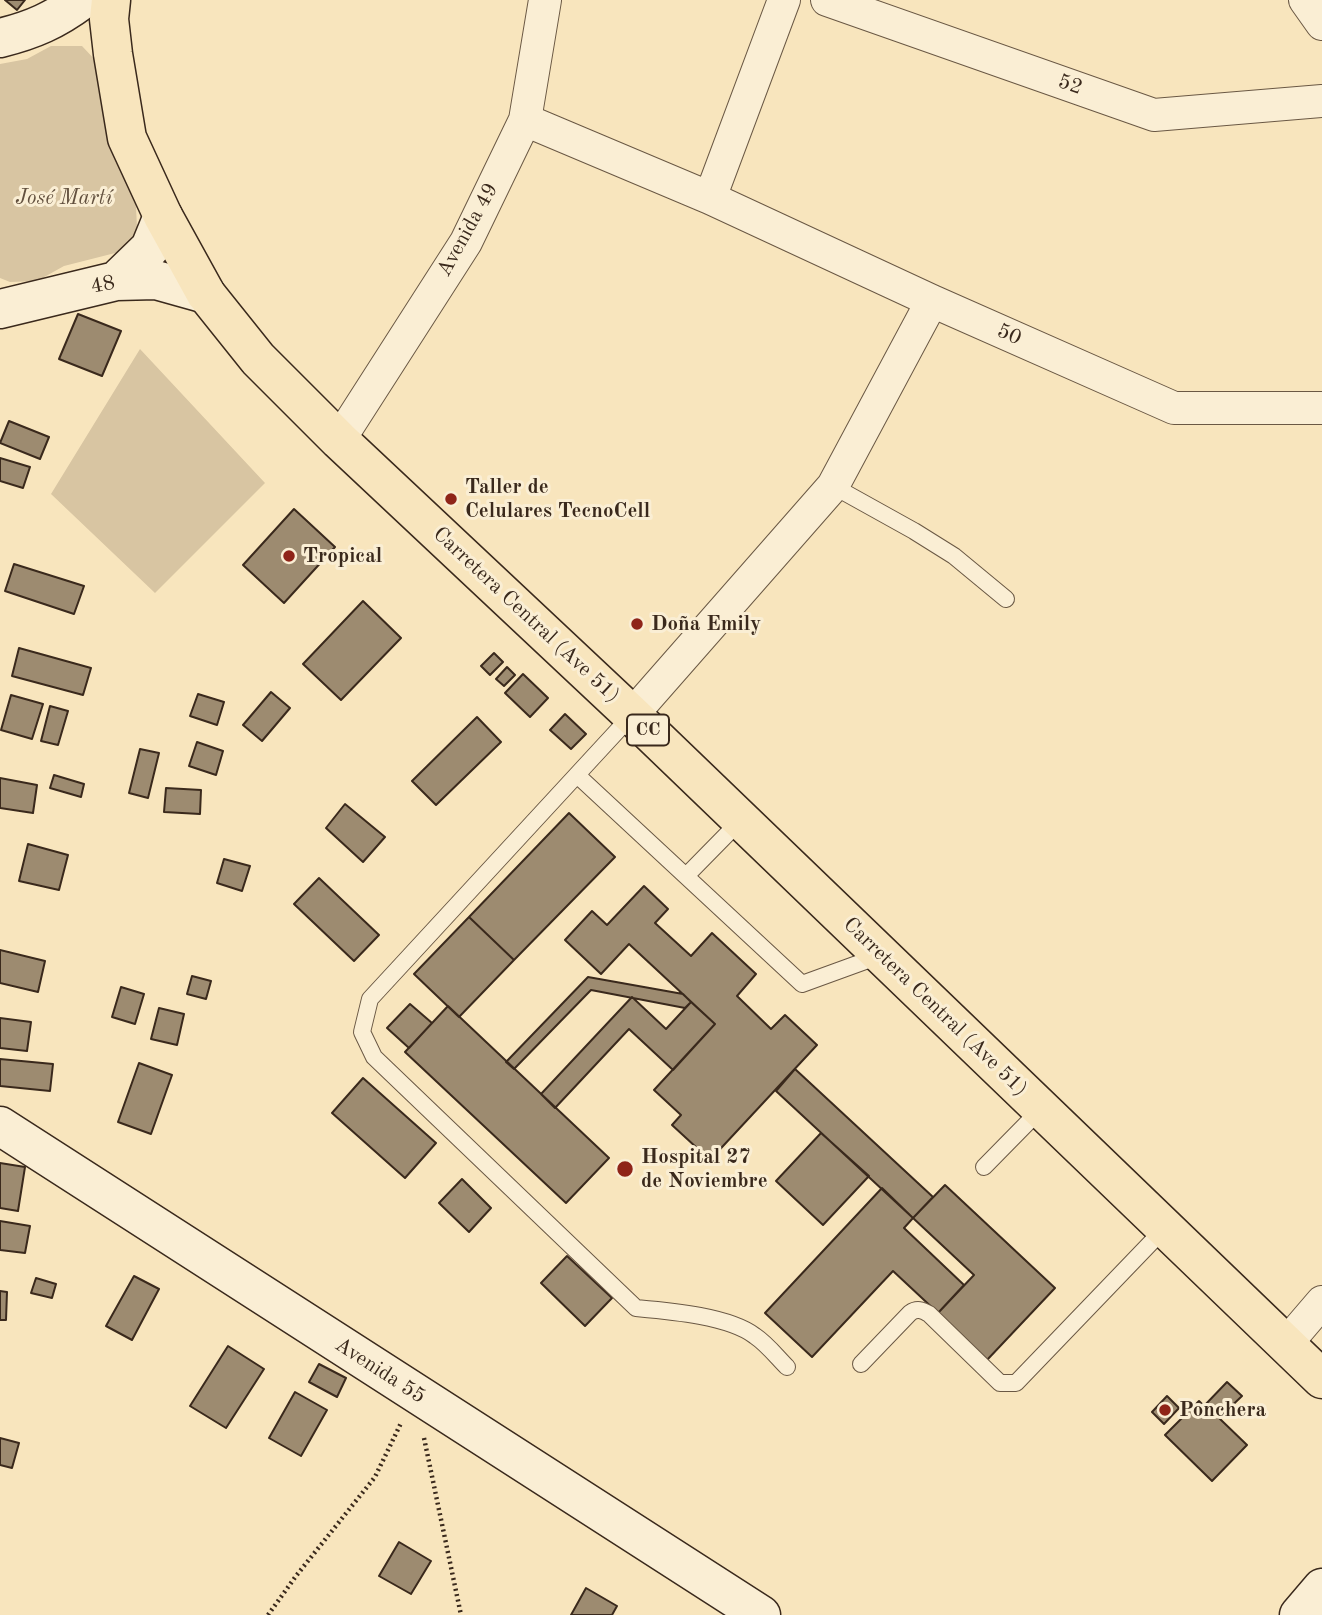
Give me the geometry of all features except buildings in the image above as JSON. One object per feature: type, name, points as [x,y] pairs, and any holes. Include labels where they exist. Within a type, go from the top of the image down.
[{"type":"main road","name":"Carretera Central (Ave 51)","points":[[111,0],[109,19],[113,54],[127,138],[163,216],[206,294],[258,359],[1322,1380]]},
{"type":"street","name":"Avenida 49","points":[[340,440],[466,242],[525,120],[545,0]]},
{"type":"street","points":[[710,198],[784,0]]},
{"type":"street","name":"52","points":[[827,0],[1154,115],[1322,101]]},
{"type":"street","points":[[1305,0],[1322,24]]},
{"type":"street","points":[[0,38],[29,31],[70,9],[113,54]]},
{"type":"street","name":"50","points":[[525,120],[710,198],[932,301],[1174,408],[1322,408]]},
{"type":"street","points":[[116,281],[150,248],[163,216]]},
{"type":"street","name":"48","points":[[0,309],[116,281],[156,280],[206,294]]},
{"type":"street","points":[[632,715],[833,485],[932,301]]},
{"type":"street","name":"Avenida 55","points":[[0,1126],[761,1615]]},
{"type":"street","points":[[1286,1344],[1322,1302]]},
{"type":"street","points":[[1299,1615],[1322,1588]]},
{"type":"lane","points":[[833,485],[954,556],[1006,599]]},
{"type":"lane","points":[[632,715],[370,999],[362,1032],[374,1057],[636,1308],[690,1313],[754,1334],[787,1367]]},
{"type":"lane","points":[[577,775],[802,984],[881,955]]},
{"type":"lane","points":[[685,876],[741,820]]},
{"type":"lane","points":[[985,1167],[1041,1109]]},
{"type":"lane","points":[[861,1364],[910,1313],[922,1310],[1000,1383],[1016,1383],[1165,1228]]},
{"type":"path","points":[[268,1615],[375,1477],[415,1393]]},
{"type":"path","points":[[415,1393],[461,1615]]},
{"type":"green space","name":"José Martí","points":[[51,46],[82,46],[98,63],[109,140],[136,206],[137,228],[123,251],[64,266],[37,281],[10,282],[0,278],[0,64],[27,59]]},
{"type":"green space","points":[[140,349],[265,483],[155,593],[51,494]]},
{"type":"place","name":"Taller de Celulares TecnoCell","points":[[451,499]]},
{"type":"place","name":"Tropical","points":[[289,556]]},
{"type":"place","name":"Doña Emily","points":[[637,624]]},
{"type":"place","name":"Hospital 27 de Noviembre","points":[[625,1169]]},
{"type":"place","name":"Ponchera","points":[[1165,1410]]}]
